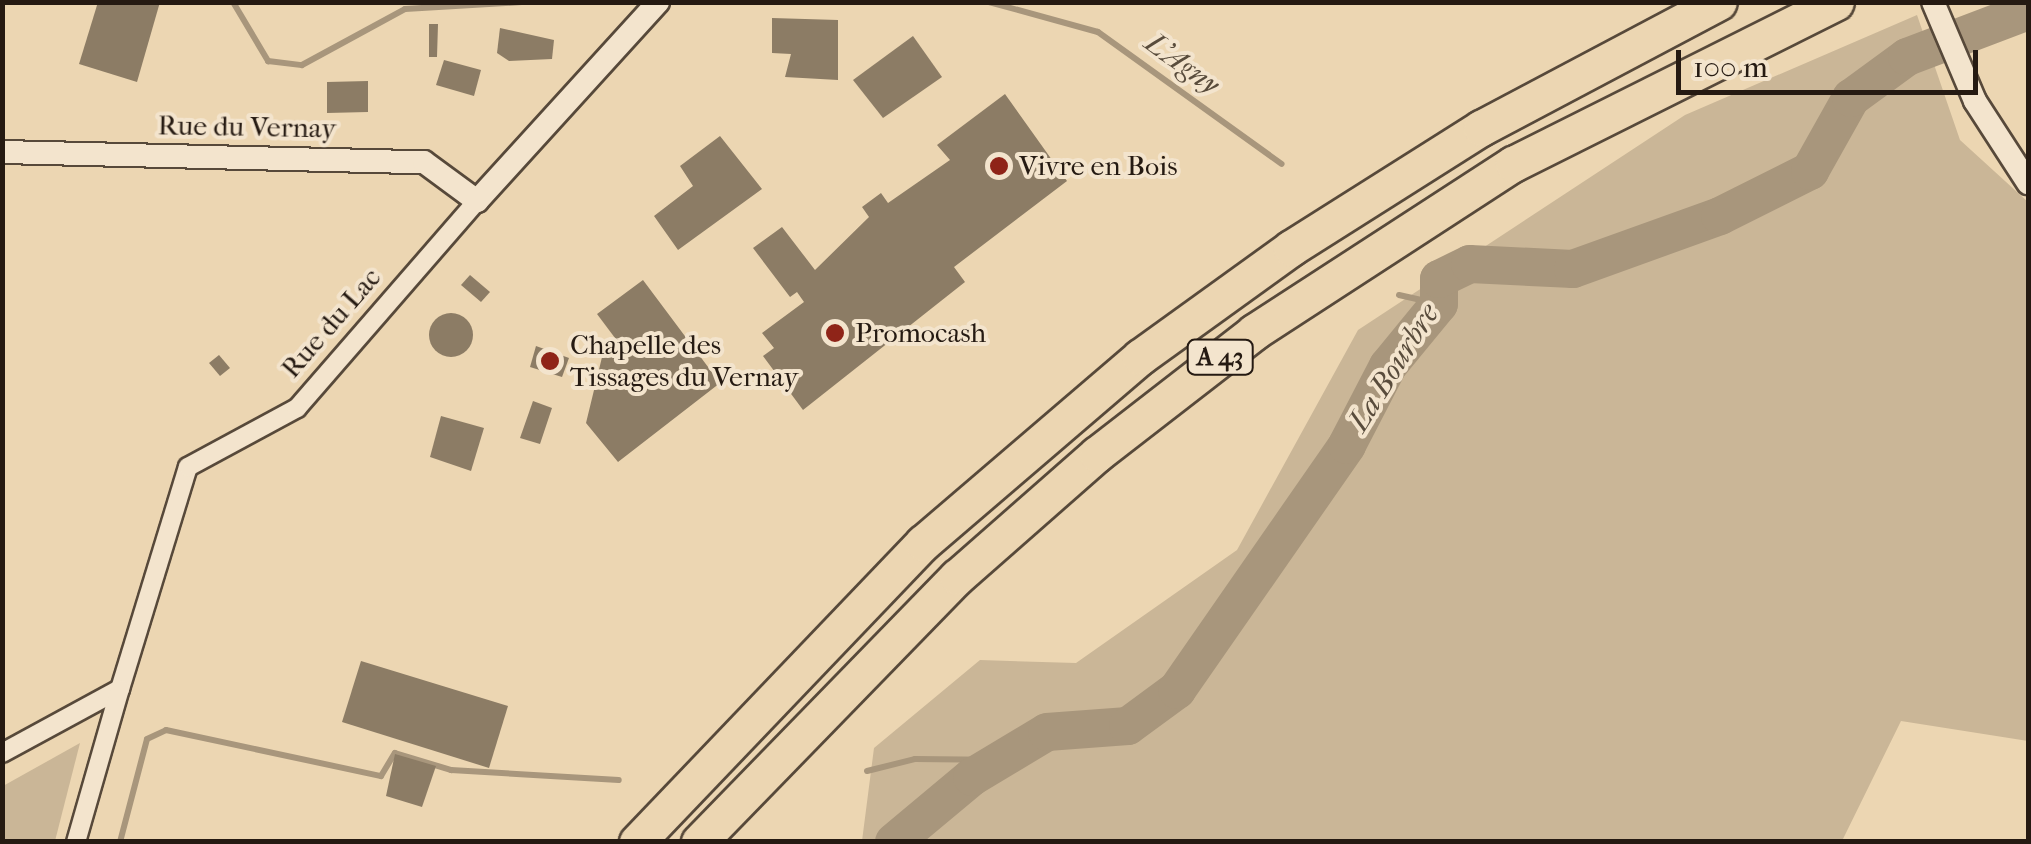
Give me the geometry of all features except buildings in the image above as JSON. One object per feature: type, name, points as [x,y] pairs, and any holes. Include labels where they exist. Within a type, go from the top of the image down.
[{"type":"highway","name":"A 43","points":[[637,842],[923,543],[1140,358],[1291,248],[1481,128],[1719,2]]},
{"type":"highway","name":"A 43","points":[[699,842],[957,577],[1227,352],[1513,164],[1836,2]]},
{"type":"street","name":"Rue du Lac","points":[[76,842],[188,467],[297,408],[476,201],[658,2]]},
{"type":"street","points":[[1933,2],[1975,101],[2028,182]]},
{"type":"street","name":"Rue du Vernay","points":[[2,152],[424,162],[476,201]]},
{"type":"street","points":[[2,753],[120,689]]},
{"type":"shaded area","points":[[1917,15],[1960,140],[2028,202],[2028,741],[1901,721],[1842,841],[862,841],[874,748],[980,660],[1076,663],[1237,550],[1358,330],[1685,115]]},
{"type":"shaded area","points":[[80,743],[55,841],[3,841],[3,786]]},
{"type":"waterway","name":"L'Agny","points":[[233,2],[268,61],[302,65],[405,9],[522,2]]},
{"type":"waterway","name":"L'Agny","points":[[989,2],[1098,32],[1282,164]]},
{"type":"waterway","name":"La Bourbre","points":[[894,842],[972,777],[1047,732],[1128,726],[1177,690],[1347,445],[1388,366],[1439,304],[1439,279],[1470,264],[1573,269],[1720,216],[1810,171],[1851,98],[1907,57],[2028,11]]},
{"type":"waterway","name":"L'Agny","points":[[1399,295],[1439,304]]},
{"type":"waterway","points":[[120,842],[147,739],[166,730],[381,776],[395,753],[451,770],[619,780]]},
{"type":"waterway","points":[[867,771],[915,759],[1010,760]]},
{"type":"place","name":"Vivre en Bois","points":[[999,166]]},
{"type":"place","name":"Promocash","points":[[835,333]]},
{"type":"place","name":"Chapelle des Tissages du Vernay","points":[[550,361]]}]
